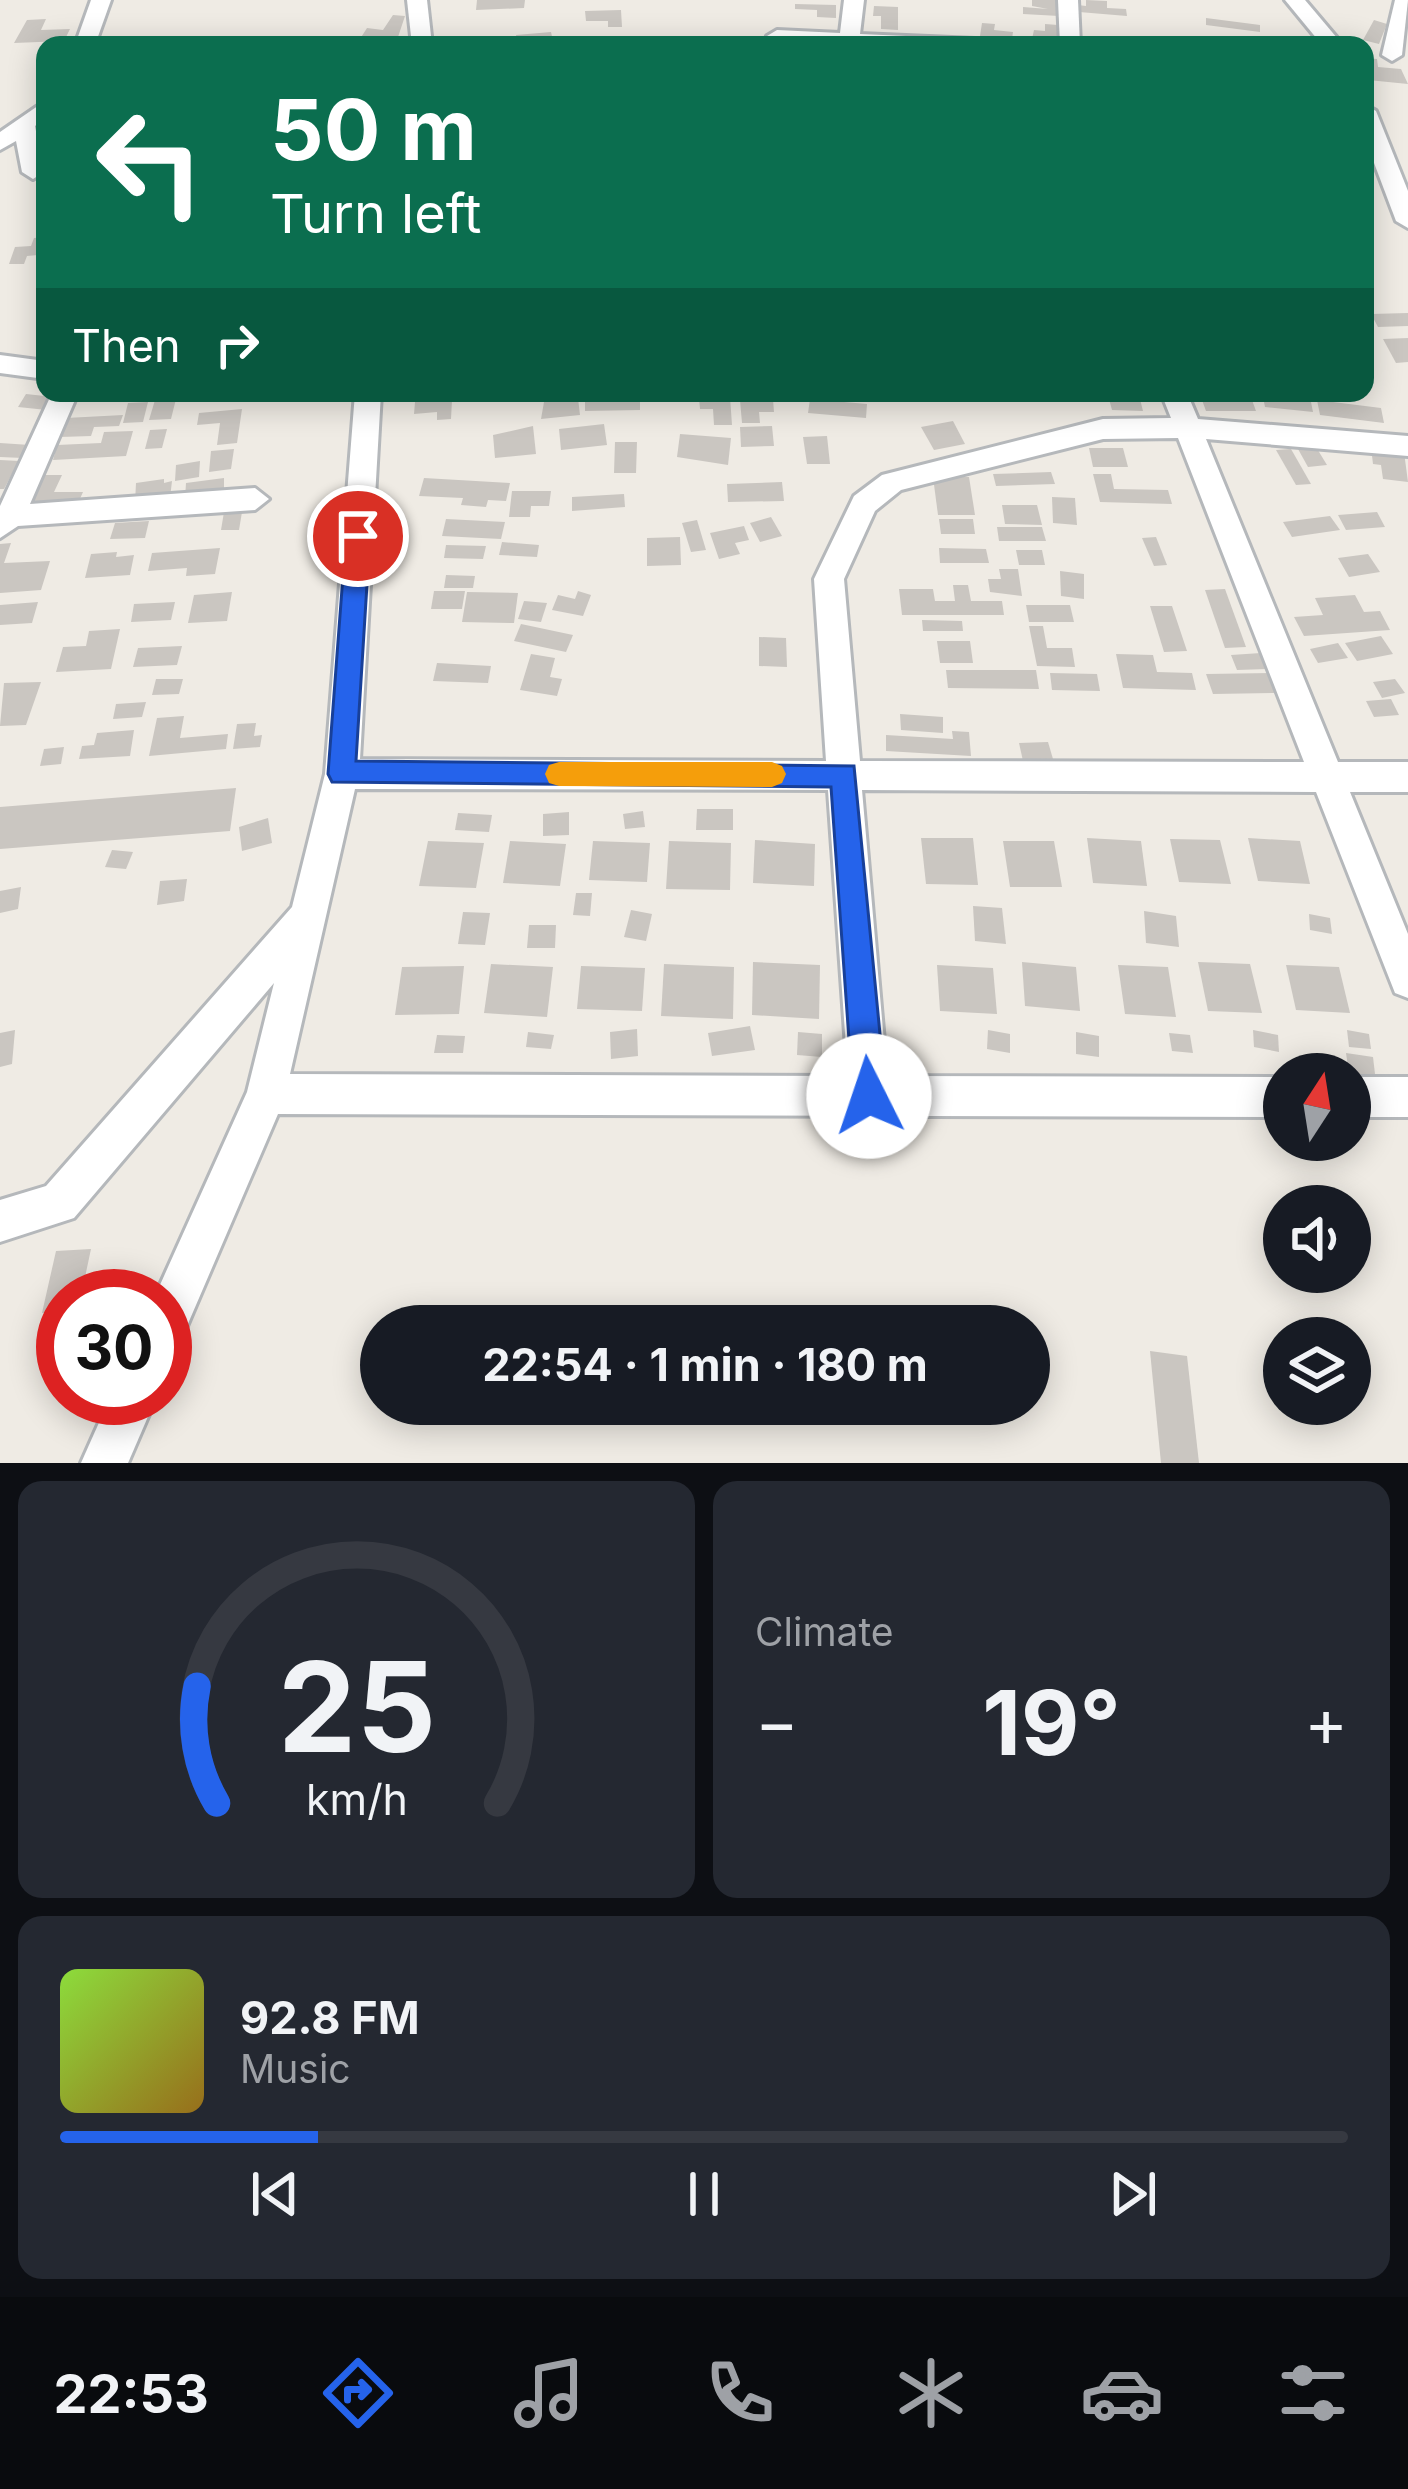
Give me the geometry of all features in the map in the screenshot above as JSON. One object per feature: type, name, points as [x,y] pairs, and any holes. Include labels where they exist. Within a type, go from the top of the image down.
[{"type":"street","points":[[89,36],[101,0]]},
{"type":"street","points":[[416,0],[421,36]]},
{"type":"street","points":[[777,36],[850,36],[854,0]]},
{"type":"street","points":[[1069,0],[1070,36]]},
{"type":"street","points":[[1295,0],[1325,36]]},
{"type":"street","points":[[1400,58],[1405,0]]},
{"type":"street","points":[[0,143],[36,114]]},
{"type":"street","points":[[24,124],[33,172]]},
{"type":"street","points":[[1374,139],[1406,214]]},
{"type":"street","points":[[1382,159],[1408,161]]},
{"type":"street","points":[[0,364],[36,369]]},
{"type":"street","points":[[5,522],[61,402]]},
{"type":"street","points":[[189,1269],[266,1094],[342,774],[367,402]]},
{"type":"street","points":[[1178,402],[1408,980]]},
{"type":"street","points":[[869,1096],[830,579],[864,504],[892,482],[1103,428],[1188,428],[1408,446]]},
{"type":"street","points":[[5,522],[255,499]]},
{"type":"street","points":[[342,774],[1408,777]]},
{"type":"street","points":[[0,1221],[59,1204],[308,915]]},
{"type":"street","points":[[266,1094],[1263,1097]]},
{"type":"street","points":[[1371,1097],[1408,1097]]},
{"type":"street","points":[[104,1463],[121,1425]]},
{"type":"building","points":[[477,0],[525,0],[524,8],[476,10]]},
{"type":"building","points":[[1032,0],[1058,0],[1059,16],[1023,14],[1023,7],[1048,9],[1032,6]]},
{"type":"building","points":[[1086,0],[1107,1],[1107,8],[1126,9],[1127,16],[1079,12],[1078,5],[1086,6]]},
{"type":"building","points":[[795,4],[836,5],[836,18],[817,17],[817,10],[795,9]]},
{"type":"building","points":[[874,6],[898,7],[898,30],[881,29],[881,16],[873,16]]},
{"type":"building","points":[[621,10],[622,27],[608,27],[608,21],[586,21],[585,11]]},
{"type":"building","points":[[393,15],[405,16],[398,36],[362,36],[367,28],[383,30]]},
{"type":"building","points":[[1206,18],[1260,25],[1260,32],[1206,25]]},
{"type":"building","points":[[46,19],[41,30],[70,29],[66,36],[36,36],[36,42],[14,43],[27,20]]},
{"type":"building","points":[[1374,20],[1387,24],[1379,44],[1374,36],[1365,36]]},
{"type":"building","points":[[982,23],[1013,32],[1012,36],[980,36]]},
{"type":"building","points":[[1045,24],[1058,25],[1057,36],[1033,36],[1034,30],[1045,31]]},
{"type":"building","points":[[1374,59],[1378,67],[1401,69],[1408,84],[1374,81]]},
{"type":"building","points":[[34,238],[36,255],[27,256],[24,264],[9,264],[15,247],[31,246]]},
{"type":"building","points":[[1408,313],[1408,326],[1378,327],[1374,314]]},
{"type":"building","points":[[1408,338],[1408,362],[1396,363],[1383,339]]},
{"type":"building","points":[[26,394],[36,395],[36,402],[51,402],[47,410],[18,407]]},
{"type":"building","points":[[148,402],[143,422],[123,423],[128,403]]},
{"type":"building","points":[[154,402],[175,402],[171,419],[149,420]]},
{"type":"building","points":[[415,402],[452,402],[451,419],[437,420],[437,412],[414,414]]},
{"type":"building","points":[[544,402],[578,402],[580,415],[541,419]]},
{"type":"building","points":[[585,402],[640,402],[640,410],[585,411]]},
{"type":"building","points":[[699,402],[730,402],[732,425],[714,425],[713,409],[700,409]]},
{"type":"building","points":[[740,402],[773,402],[774,412],[759,412],[760,423],[742,423]]},
{"type":"building","points":[[810,402],[867,404],[866,418],[808,413]]},
{"type":"building","points":[[1110,402],[1141,402],[1143,411],[1112,410]]},
{"type":"building","points":[[1203,402],[1253,402],[1256,411],[1206,411]]},
{"type":"building","points":[[1264,402],[1311,402],[1313,412],[1265,407]]},
{"type":"building","points":[[1317,402],[1381,408],[1384,423],[1320,415]]},
{"type":"building","points":[[242,409],[237,443],[217,445],[220,423],[197,425],[199,413]]},
{"type":"building","points":[[123,415],[119,426],[94,427],[91,436],[60,437],[66,418]]},
{"type":"building","points":[[953,421],[965,444],[934,450],[921,427]]},
{"type":"building","points":[[604,424],[607,445],[561,450],[559,429]]},
{"type":"building","points":[[533,426],[536,454],[495,458],[493,435]]},
{"type":"building","points":[[772,426],[774,446],[741,447],[740,427]]},
{"type":"building","points":[[167,429],[162,448],[145,449],[150,430]]},
{"type":"building","points":[[133,431],[126,456],[53,460],[57,445],[101,443],[104,432]]},
{"type":"building","points":[[680,434],[731,438],[728,465],[677,457]]},
{"type":"building","points":[[827,436],[830,464],[807,464],[803,437]]},
{"type":"building","points":[[615,442],[637,442],[636,473],[614,473]]},
{"type":"building","points":[[0,443],[30,445],[23,458],[0,457]]},
{"type":"building","points":[[1316,447],[1327,465],[1308,467],[1298,449]]},
{"type":"building","points":[[1371,447],[1404,452],[1408,482],[1383,479],[1381,465],[1373,464]]},
{"type":"building","points":[[1089,448],[1123,448],[1128,467],[1093,467]]},
{"type":"building","points":[[234,449],[231,469],[209,472],[211,451]]},
{"type":"building","points":[[1291,449],[1311,484],[1296,485],[1276,450]]},
{"type":"building","points":[[0,460],[19,461],[4,489],[0,489]]},
{"type":"building","points":[[200,461],[199,477],[175,481],[176,465]]},
{"type":"building","points":[[1051,472],[1055,484],[996,486],[993,474]]},
{"type":"building","points":[[1093,474],[1111,474],[1114,489],[1168,490],[1172,504],[1100,502]]},
{"type":"building","points":[[42,475],[62,475],[54,492],[83,492],[75,510],[26,509]]},
{"type":"building","points":[[933,477],[969,477],[975,515],[938,515]]},
{"type":"building","points":[[224,478],[224,492],[185,498],[186,483]]},
{"type":"building","points":[[424,478],[510,483],[506,501],[488,500],[486,507],[461,505],[463,498],[419,496]]},
{"type":"building","points":[[164,479],[164,483],[172,481],[170,498],[135,503],[136,483]]},
{"type":"building","points":[[782,482],[784,501],[728,502],[727,484]]},
{"type":"building","points":[[512,491],[551,491],[549,506],[531,506],[530,517],[509,517]]},
{"type":"building","points":[[624,494],[625,507],[572,511],[572,497]]},
{"type":"building","points":[[1052,497],[1075,498],[1077,525],[1053,523]]},
{"type":"building","points":[[1002,505],[1037,505],[1042,525],[1005,524]]},
{"type":"building","points":[[224,512],[242,512],[239,530],[221,530]]},
{"type":"building","points":[[1377,512],[1385,527],[1346,530],[1338,515]]},
{"type":"building","points":[[1330,516],[1340,530],[1292,537],[1283,522]]},
{"type":"building","points":[[771,517],[782,536],[760,542],[750,523]]},
{"type":"building","points":[[446,519],[505,522],[501,539],[442,536]]},
{"type":"building","points":[[939,519],[973,519],[975,534],[941,534]]},
{"type":"building","points":[[697,520],[706,550],[691,552],[682,523]]},
{"type":"building","points":[[149,521],[145,538],[110,539],[115,523]]},
{"type":"building","points":[[744,526],[749,540],[735,543],[740,554],[719,559],[710,533]]},
{"type":"building","points":[[997,527],[1042,527],[1046,541],[999,541]]},
{"type":"building","points":[[680,537],[681,565],[647,566],[647,538]]},
{"type":"building","points":[[1156,537],[1167,565],[1154,566],[1142,538]]},
{"type":"building","points":[[502,542],[539,545],[537,557],[499,555]]},
{"type":"building","points":[[11,543],[4,563],[50,561],[41,590],[0,593],[0,544]]},
{"type":"building","points":[[446,545],[486,546],[483,559],[444,558]]},
{"type":"building","points":[[220,548],[215,574],[186,576],[187,568],[148,571],[152,553]]},
{"type":"building","points":[[939,548],[986,549],[989,563],[940,563]]},
{"type":"building","points":[[1016,550],[1042,550],[1045,565],[1019,565]]},
{"type":"building","points":[[117,552],[116,557],[134,555],[130,575],[85,578],[91,554]]},
{"type":"building","points":[[1368,554],[1380,572],[1349,577],[1338,558]]},
{"type":"building","points":[[999,569],[1018,569],[1022,596],[990,592],[988,579],[1001,579]]},
{"type":"building","points":[[1060,571],[1084,574],[1084,599],[1061,596]]},
{"type":"building","points":[[446,575],[475,576],[473,588],[444,588]]},
{"type":"building","points":[[953,585],[968,585],[971,601],[1002,601],[1004,615],[902,615],[899,589],[933,589],[935,601],[955,601]]},
{"type":"building","points":[[1225,589],[1246,647],[1225,648],[1205,590]]},
{"type":"building","points":[[434,591],[465,591],[462,609],[431,609]]},
{"type":"building","points":[[578,591],[591,595],[583,616],[552,610],[558,595],[575,599]]},
{"type":"building","points":[[232,592],[227,621],[188,623],[194,595]]},
{"type":"building","points":[[467,592],[518,593],[514,623],[462,622]]},
{"type":"building","points":[[1355,595],[1364,612],[1380,611],[1390,630],[1304,636],[1294,617],[1323,615],[1315,598]]},
{"type":"building","points":[[524,601],[547,603],[541,622],[518,619]]},
{"type":"building","points":[[38,602],[32,623],[0,625],[0,605]]},
{"type":"building","points":[[175,602],[171,620],[131,622],[134,604]]},
{"type":"building","points":[[1026,605],[1070,605],[1074,622],[1029,622]]},
{"type":"building","points":[[1150,606],[1172,606],[1187,651],[1164,652]]},
{"type":"building","points":[[922,620],[962,621],[963,631],[923,631]]},
{"type":"building","points":[[521,624],[573,635],[566,652],[514,641]]},
{"type":"building","points":[[1029,626],[1043,626],[1047,648],[1072,648],[1075,667],[1037,666]]},
{"type":"building","points":[[120,629],[111,669],[56,672],[63,647],[86,646],[89,631]]},
{"type":"building","points":[[1381,636],[1393,654],[1357,661],[1345,643]]},
{"type":"building","points":[[759,637],[786,638],[787,667],[759,666]]},
{"type":"building","points":[[937,641],[970,641],[973,663],[940,663]]},
{"type":"building","points":[[1338,643],[1348,658],[1318,663],[1310,649]]},
{"type":"building","points":[[182,646],[177,665],[133,667],[138,648]]},
{"type":"building","points":[[1261,653],[1267,669],[1237,670],[1231,655]]},
{"type":"building","points":[[531,654],[555,658],[550,677],[562,679],[557,696],[520,690]]},
{"type":"building","points":[[1116,654],[1153,655],[1157,672],[1192,673],[1196,690],[1123,688]]},
{"type":"building","points":[[437,663],[491,666],[488,683],[433,681]]},
{"type":"building","points":[[946,670],[1036,670],[1039,689],[948,688]]},
{"type":"building","points":[[1050,673],[1097,674],[1100,691],[1052,690]]},
{"type":"building","points":[[1271,673],[1277,693],[1213,694],[1206,674]]},
{"type":"building","points":[[156,679],[183,679],[179,694],[152,695]]},
{"type":"building","points":[[1395,679],[1405,693],[1382,698],[1373,682]]},
{"type":"building","points":[[41,682],[26,725],[0,726],[4,683]]},
{"type":"building","points":[[1391,699],[1399,715],[1374,717],[1366,701]]},
{"type":"building","points":[[146,702],[142,717],[113,719],[116,704]]},
{"type":"building","points":[[900,714],[943,717],[943,733],[901,730]]},
{"type":"building","points":[[184,716],[180,738],[228,734],[226,749],[149,756],[157,718]]},
{"type":"building","points":[[256,723],[254,736],[262,735],[260,747],[233,749],[237,724]]},
{"type":"building","points":[[134,730],[130,756],[79,759],[82,746],[94,745],[97,733]]},
{"type":"building","points":[[952,731],[969,732],[971,756],[886,751],[886,735],[953,739]]},
{"type":"building","points":[[1048,742],[1053,759],[1023,761],[1019,743]]},
{"type":"building","points":[[64,747],[61,764],[40,766],[44,749]]},
{"type":"building","points":[[236,788],[230,831],[0,849],[0,807]]},
{"type":"building","points":[[697,809],[733,809],[733,830],[696,830]]},
{"type":"building","points":[[643,811],[645,827],[625,829],[623,814]]},
{"type":"building","points":[[569,812],[569,835],[543,836],[543,814]]},
{"type":"building","points":[[458,813],[492,815],[489,832],[455,830]]},
{"type":"building","points":[[268,818],[272,843],[242,851],[239,827]]},
{"type":"building","points":[[921,838],[973,838],[978,885],[926,884]]},
{"type":"building","points":[[1087,838],[1141,841],[1147,886],[1093,883]]},
{"type":"building","points":[[1248,838],[1300,841],[1310,884],[1258,881]]},
{"type":"building","points":[[1170,839],[1220,840],[1231,884],[1179,882]]},
{"type":"building","points":[[755,840],[815,844],[814,886],[753,883]]},
{"type":"building","points":[[428,841],[484,843],[476,888],[419,886]]},
{"type":"building","points":[[510,841],[566,844],[560,886],[503,883]]},
{"type":"building","points":[[593,841],[650,843],[647,882],[589,880]]},
{"type":"building","points":[[669,841],[731,843],[730,890],[666,889]]},
{"type":"building","points":[[1003,841],[1054,841],[1062,887],[1010,887]]},
{"type":"building","points":[[112,850],[133,852],[126,869],[105,867]]},
{"type":"building","points":[[187,879],[184,901],[157,905],[160,881]]},
{"type":"building","points":[[21,887],[18,909],[0,913],[0,891]]},
{"type":"building","points":[[576,893],[592,893],[590,916],[573,915]]},
{"type":"building","points":[[973,906],[1002,908],[1006,944],[975,941]]},
{"type":"building","points":[[631,910],[652,914],[646,941],[624,937]]},
{"type":"building","points":[[1144,911],[1176,916],[1179,947],[1146,943]]},
{"type":"building","points":[[463,912],[490,913],[485,945],[458,944]]},
{"type":"building","points":[[1309,914],[1330,918],[1332,934],[1310,930]]},
{"type":"building","points":[[529,925],[556,925],[555,948],[527,948]]},
{"type":"building","points":[[753,962],[820,965],[819,1019],[752,1015]]},
{"type":"building","points":[[1022,962],[1076,967],[1080,1011],[1025,1006]]},
{"type":"building","points":[[1198,962],[1250,964],[1262,1013],[1208,1011]]},
{"type":"building","points":[[491,964],[553,967],[547,1017],[484,1013]]},
{"type":"building","points":[[664,964],[734,967],[733,1019],[661,1016]]},
{"type":"building","points":[[937,965],[993,968],[997,1014],[940,1011]]},
{"type":"building","points":[[1118,965],[1168,967],[1176,1017],[1125,1014]]},
{"type":"building","points":[[1286,965],[1339,967],[1350,1013],[1296,1010]]},
{"type":"building","points":[[464,966],[459,1014],[395,1015],[402,967]]},
{"type":"building","points":[[581,966],[645,968],[642,1011],[577,1009]]},
{"type":"building","points":[[750,1026],[755,1050],[712,1056],[708,1033]]},
{"type":"building","points":[[637,1029],[638,1056],[611,1059],[610,1032]]},
{"type":"building","points":[[15,1030],[12,1064],[0,1067],[0,1033]]},
{"type":"building","points":[[988,1030],[1010,1034],[1010,1053],[987,1049]]},
{"type":"building","points":[[1253,1030],[1278,1035],[1279,1052],[1254,1047]]},
{"type":"building","points":[[1347,1030],[1369,1034],[1371,1049],[1349,1047]]},
{"type":"building","points":[[528,1032],[554,1035],[551,1049],[526,1047]]},
{"type":"building","points":[[798,1032],[822,1034],[822,1057],[797,1055]]},
{"type":"building","points":[[1076,1032],[1099,1036],[1099,1057],[1076,1054]]},
{"type":"building","points":[[1169,1033],[1190,1035],[1193,1053],[1172,1051]]},
{"type":"building","points":[[437,1035],[465,1036],[463,1053],[434,1053]]},
{"type":"building","points":[[1371,1057],[1373,1057],[1377,1091],[1371,1090]]},
{"type":"building","points":[[91,1249],[87,1269],[52,1269],[56,1251]]},
{"type":"building","points":[[1150,1351],[1187,1356],[1199,1463],[1161,1463]]},
{"type":"slow traffic","points":[[559,774],[772,774]]},
{"type":"route","points":[[358,536],[342,774],[844,775],[869,1096]]}]
